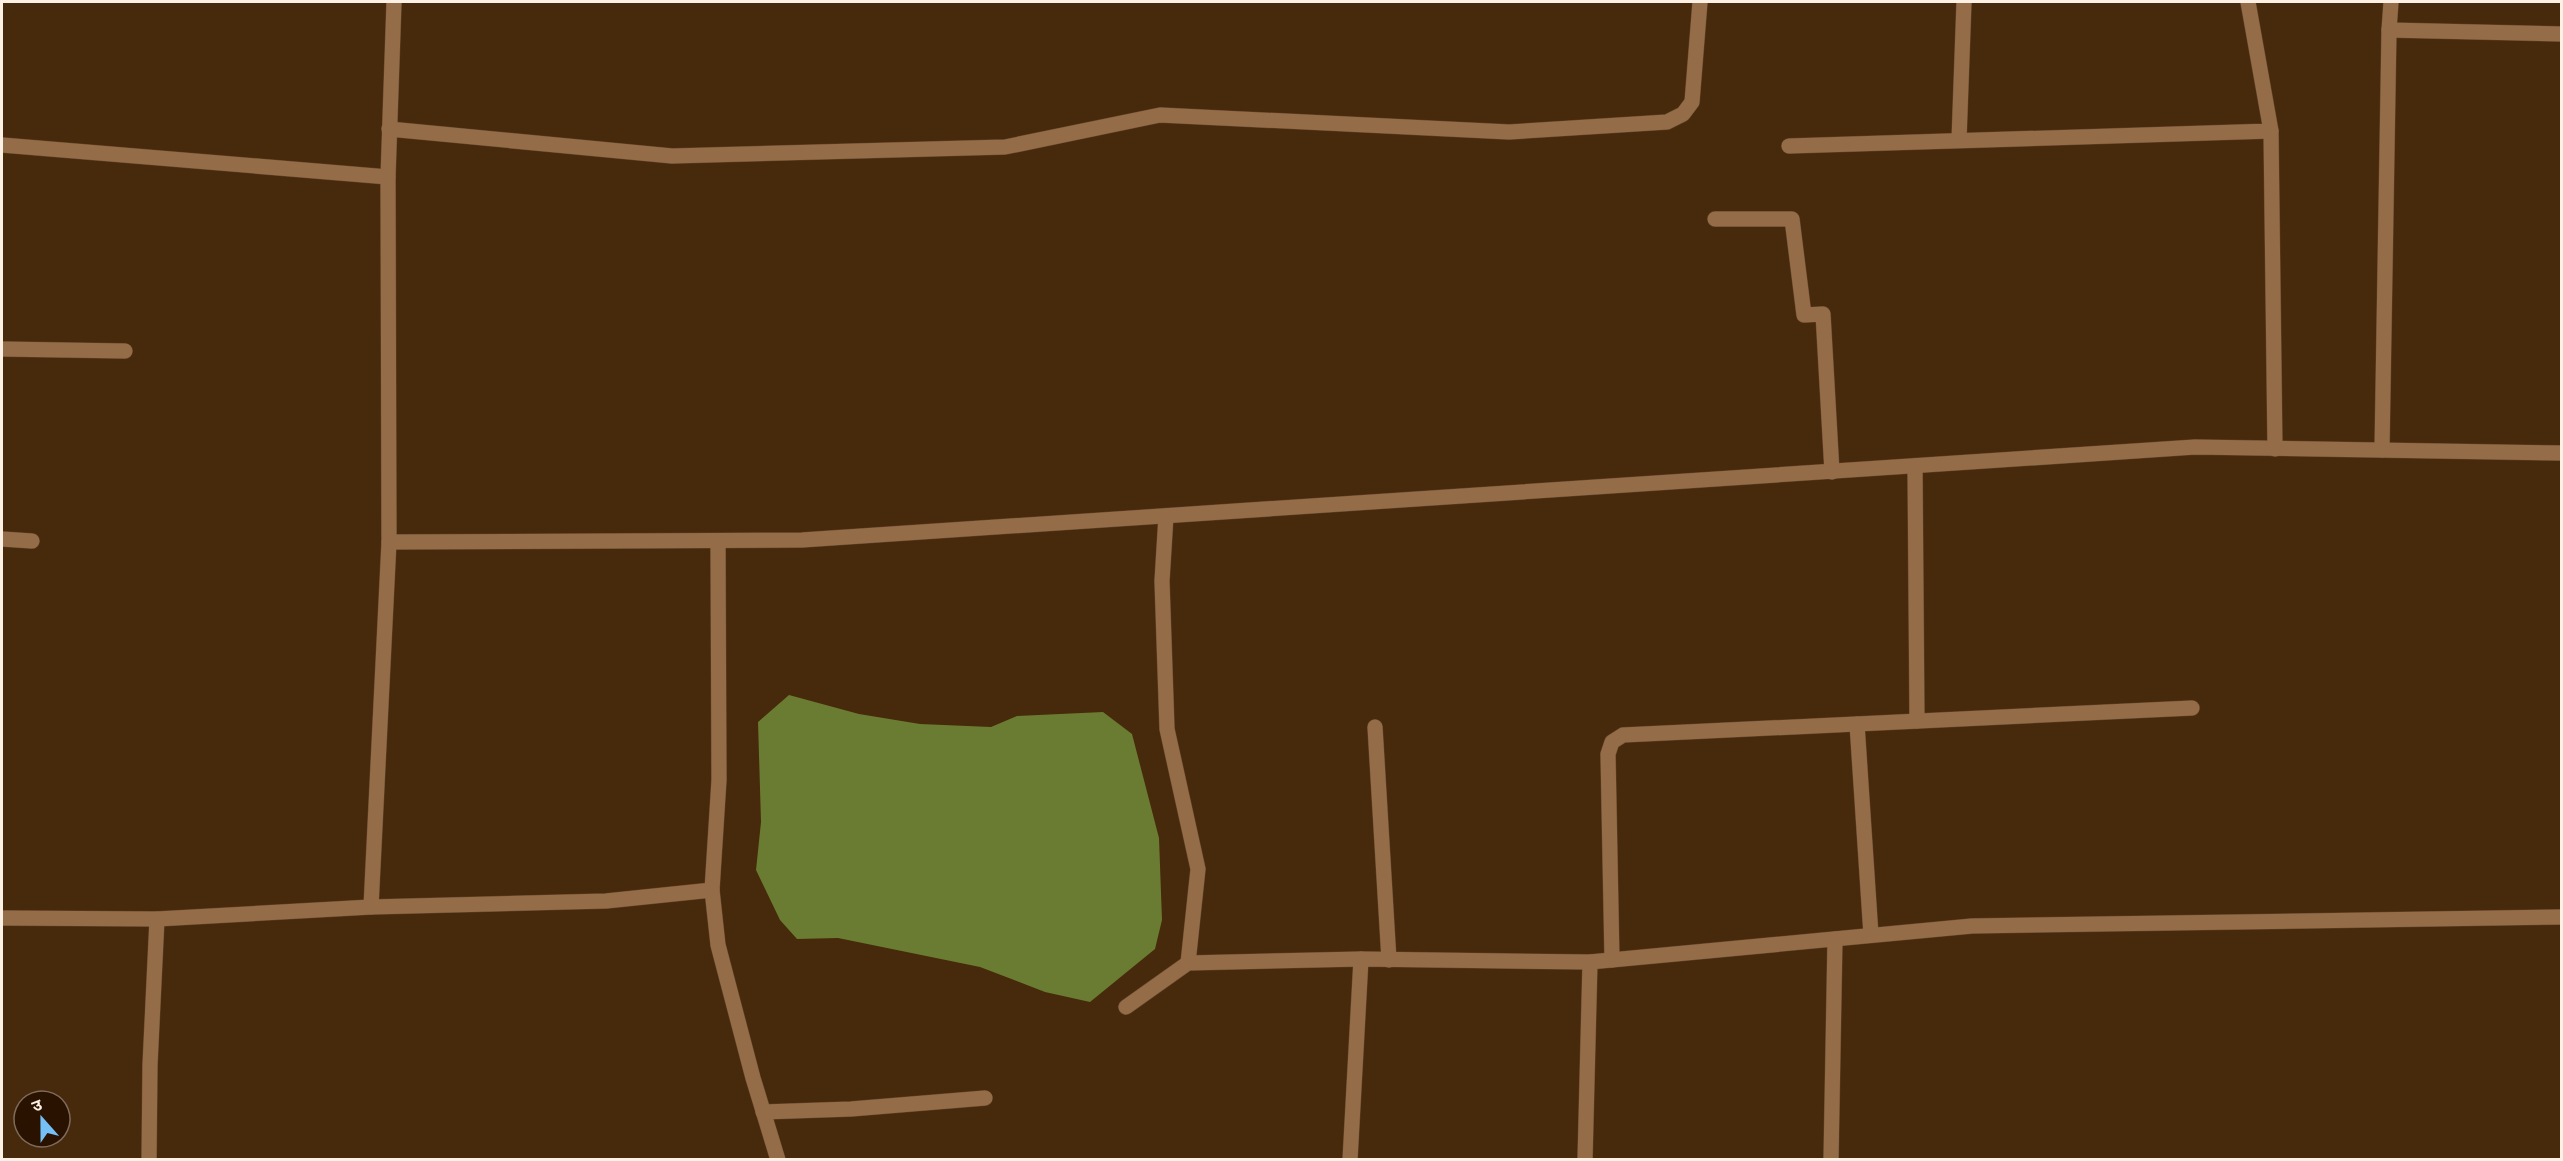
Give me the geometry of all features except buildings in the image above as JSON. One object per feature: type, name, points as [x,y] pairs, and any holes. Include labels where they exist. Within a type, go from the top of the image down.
[{"type":"street","points":[[371,907],[389,542],[388,177],[394,2]]},
{"type":"street","points":[[389,129],[672,156],[1005,147],[1160,115],[1509,132],[1667,122],[1683,114],[1692,102],[1700,2]]},
{"type":"street","points":[[1959,140],[1964,2]]},
{"type":"street","points":[[2248,2],[2271,131],[2275,449]]},
{"type":"street","points":[[2382,450],[2391,2]]},
{"type":"street","points":[[2389,30],[2562,34]]},
{"type":"street","points":[[1789,146],[2271,131]]},
{"type":"street","points":[[2,145],[388,177]]},
{"type":"street","points":[[1715,219],[1792,219],[1804,315],[1823,314],[1832,472]]},
{"type":"street","points":[[2,349],[125,351]]},
{"type":"street","points":[[389,542],[802,540],[2195,447],[2562,453]]},
{"type":"street","points":[[1915,466],[1917,721]]},
{"type":"street","points":[[1166,516],[1162,581],[1167,729],[1198,869],[1188,963]]},
{"type":"street","points":[[2,539],[32,541]]},
{"type":"street","points":[[718,542],[719,780],[712,890],[718,945],[778,1160]]},
{"type":"street","points":[[1612,960],[1608,754],[1612,742],[1623,735],[2192,708]]},
{"type":"street","points":[[1857,724],[1871,935]]},
{"type":"street","points":[[1375,727],[1389,960]]},
{"type":"street","points":[[2,918],[158,919],[371,907],[606,901],[712,890]]},
{"type":"street","points":[[1126,1006],[1188,963],[1361,959],[1590,962],[1972,926],[2562,917]]},
{"type":"street","points":[[150,1160],[150,1065],[158,919]]},
{"type":"street","points":[[1831,1160],[1835,939]]},
{"type":"street","points":[[1350,1160],[1361,959]]},
{"type":"street","points":[[1585,1160],[1590,962]]},
{"type":"street","points":[[763,1112],[851,1109],[985,1098]]},
{"type":"shaded area","points":[[789,695],[859,714],[920,724],[991,727],[1017,716],[1103,712],[1132,734],[1159,838],[1162,920],[1155,949],[1090,1002],[1045,992],[980,967],[838,938],[797,939],[780,920],[756,870],[761,822],[758,722]]}]
